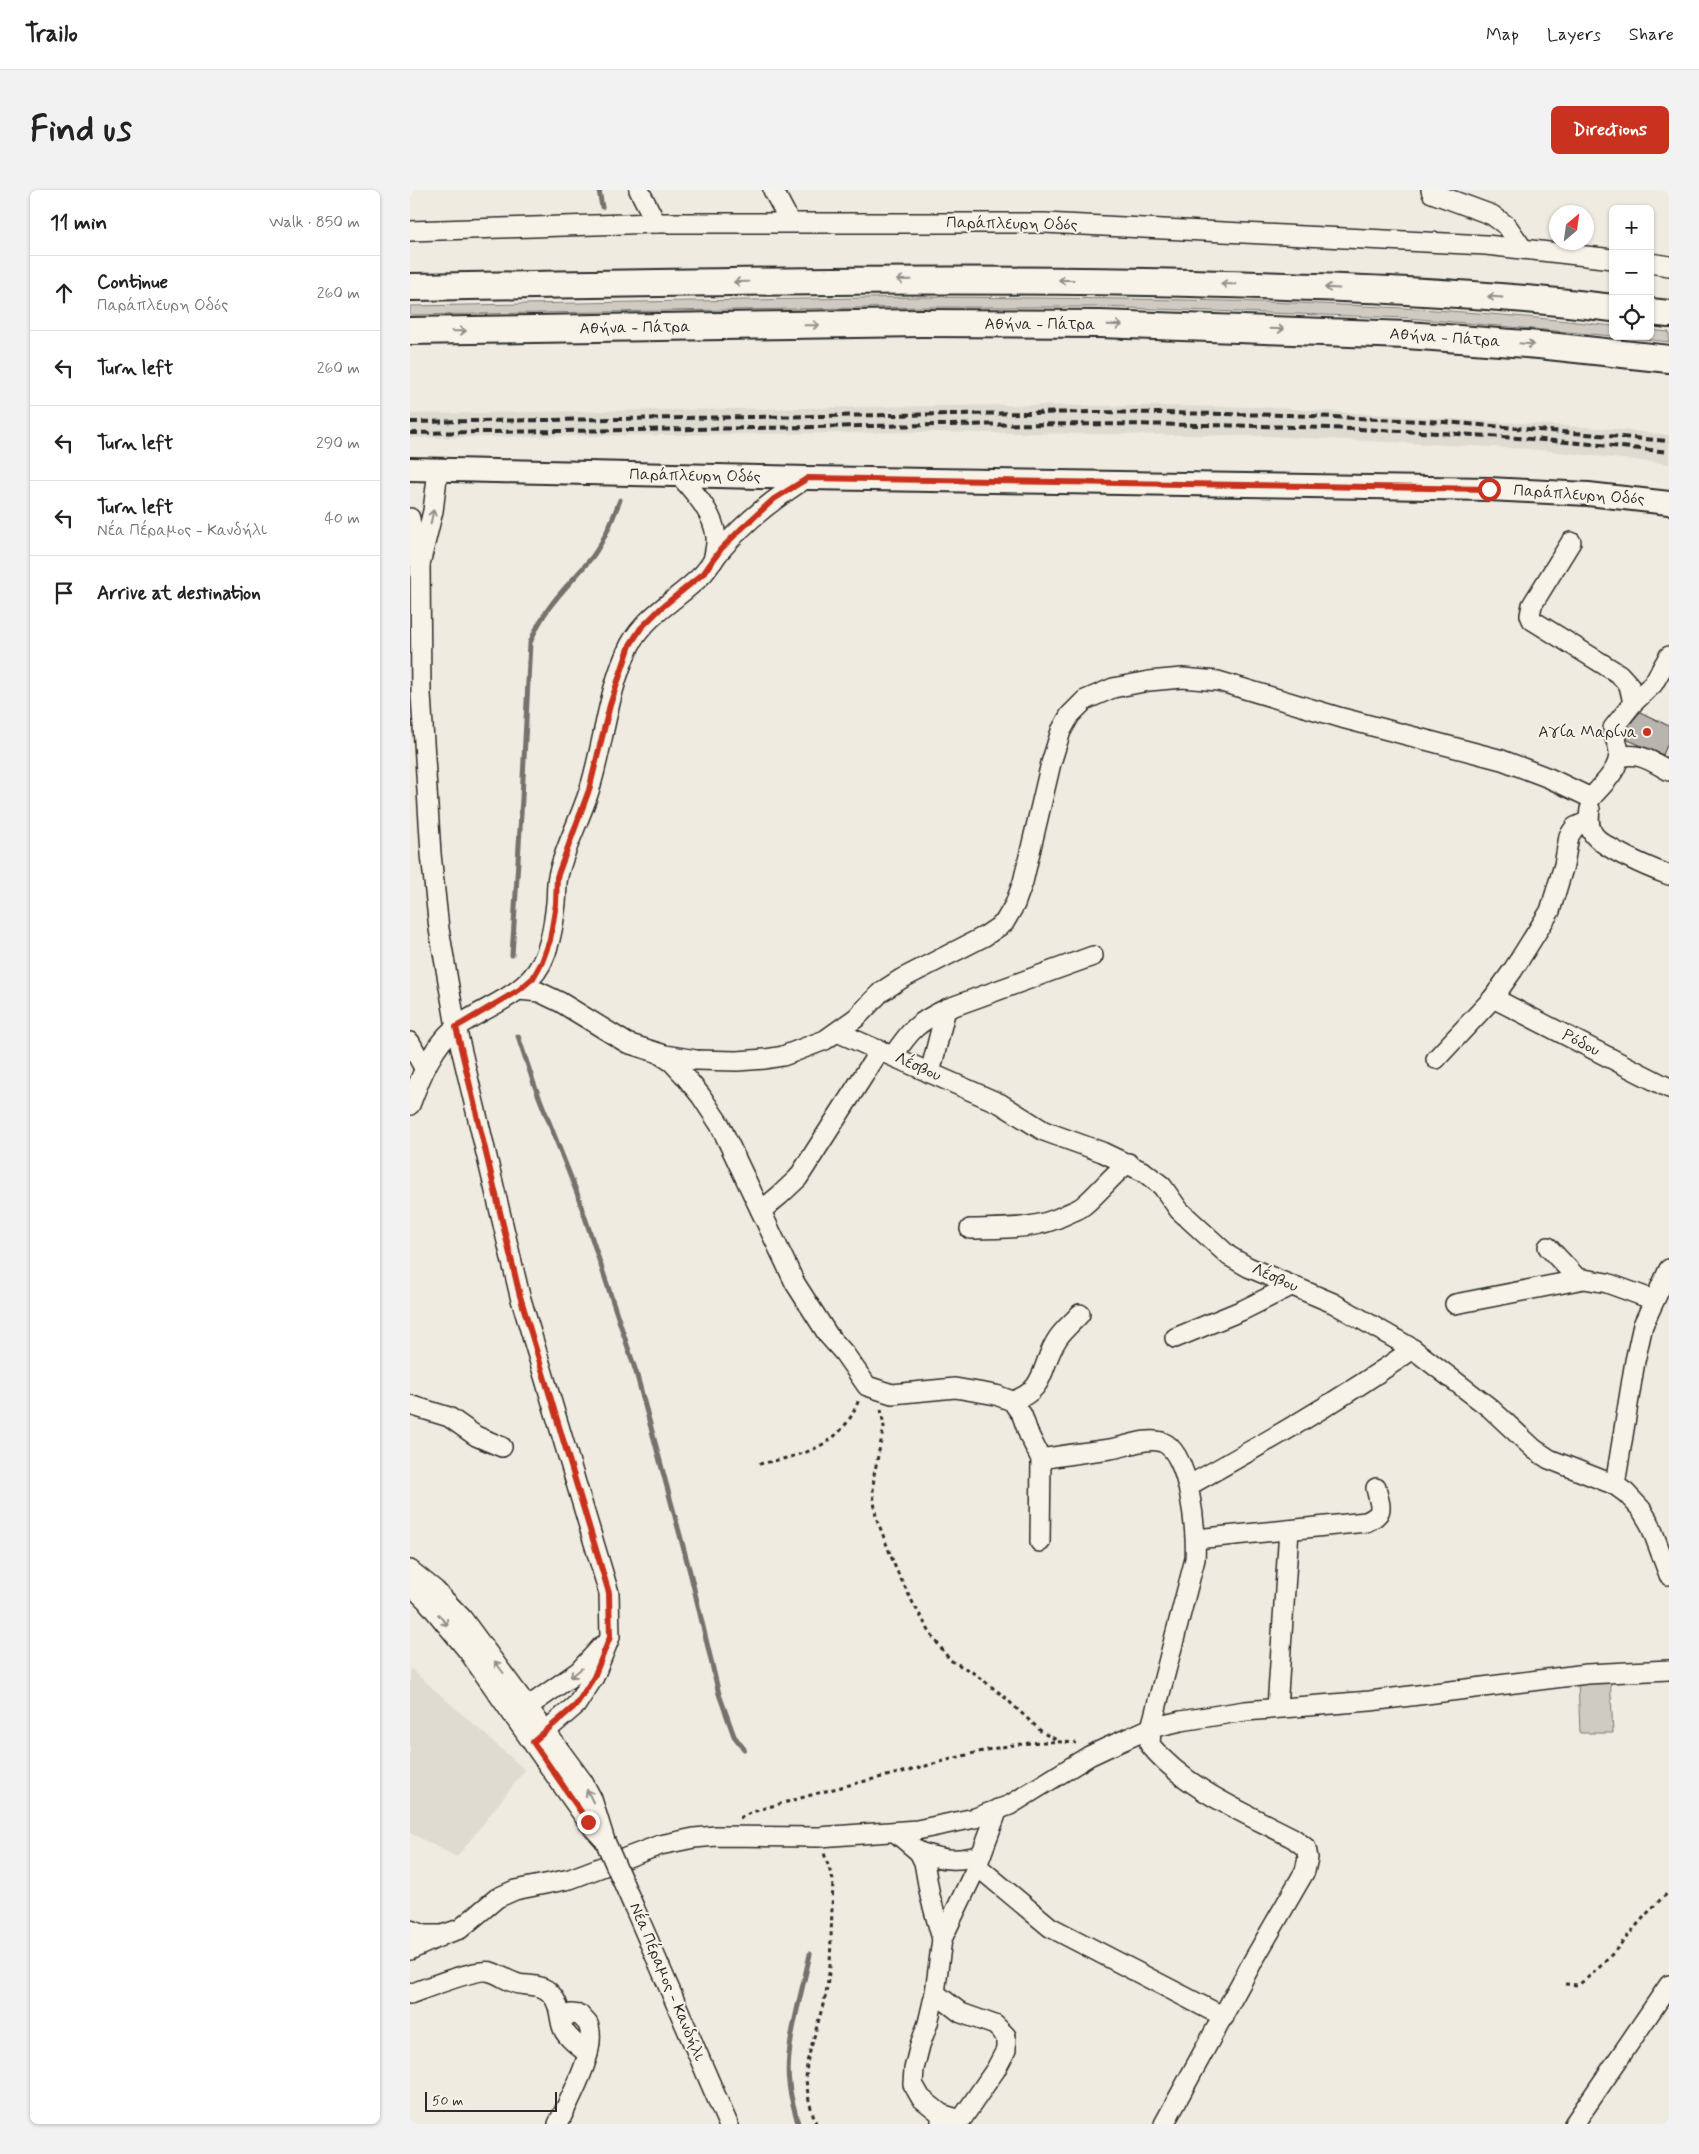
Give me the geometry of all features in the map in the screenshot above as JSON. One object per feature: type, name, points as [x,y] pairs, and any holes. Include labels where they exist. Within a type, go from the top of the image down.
[{"type":"highway","points":[[410,287],[922,279],[1099,280],[1410,291],[1609,308]]},
{"type":"highway","points":[[1654,312],[1669,314]]},
{"type":"highway","name":"Αθήνα - Πάτρα","points":[[410,331],[921,323],[1100,324],[1407,335],[1539,345],[1669,359]]},
{"type":"main road","name":"Παράπλευρη Οδός","points":[[410,473],[438,470],[680,476],[1489,489],[1588,494],[1669,503]]},
{"type":"street","points":[[640,190],[656,223]]},
{"type":"street","points":[[772,190],[790,222]]},
{"type":"street","points":[[1427,191],[1492,215],[1507,226],[1523,249]]},
{"type":"street","name":"Παράπλευρη Οδός","points":[[410,232],[656,223],[1044,223],[1486,245],[1609,259]]},
{"type":"street","points":[[1654,264],[1669,266]]},
{"type":"street","points":[[438,470],[433,511],[420,564],[421,694],[431,854],[439,929],[456,1027],[520,1296],[609,1593],[610,1637],[602,1661],[586,1692],[576,1705],[539,1736]]},
{"type":"street","points":[[680,476],[694,492],[713,523],[716,539],[712,561]]},
{"type":"street","points":[[410,1105],[424,1068],[456,1027],[519,990],[533,978],[542,962],[550,940],[556,904],[557,877],[589,790],[610,705],[630,645],[641,628],[661,608],[704,573],[721,549],[774,499],[808,478]]},
{"type":"street","points":[[411,530],[420,564]]},
{"type":"street","points":[[1571,542],[1532,605],[1530,615],[1532,620],[1545,629],[1619,674],[1629,685],[1633,703]]},
{"type":"street","points":[[1669,656],[1653,684],[1633,703],[1613,728],[1614,738],[1619,749],[1619,757],[1616,768],[1591,798],[1588,821],[1592,833],[1602,844],[1669,875]]},
{"type":"street","points":[[519,990],[539,992],[560,1002],[627,1043],[658,1053],[696,1060],[737,1061],[765,1059],[783,1056],[825,1040],[856,1018],[881,992],[901,979],[977,940],[1004,923],[1015,904],[1023,882],[1061,731],[1070,715],[1085,700],[1113,688],[1149,681],[1182,678],[1218,681],[1333,716],[1502,760],[1550,778],[1591,798]]},
{"type":"street","points":[[1619,757],[1631,754],[1644,758],[1669,771]]},
{"type":"street","points":[[1436,1059],[1493,998],[1513,970],[1550,911],[1564,865],[1569,836],[1575,827],[1588,821]]},
{"type":"street","points":[[761,1211],[798,1178],[887,1053],[913,1027],[946,1009],[1093,956]]},
{"type":"street","name":"Ρόδου","points":[[1493,998],[1669,1088]]},
{"type":"street","points":[[930,1073],[946,1009]]},
{"type":"street","name":"Λέσβου","points":[[837,1032],[1001,1104],[1044,1131],[1102,1152],[1144,1172],[1162,1186],[1179,1210],[1230,1256],[1333,1304],[1413,1349],[1483,1403],[1534,1449],[1549,1459],[1615,1485],[1641,1508],[1650,1524],[1669,1575]]},
{"type":"street","points":[[410,1042],[424,1068]]},
{"type":"street","points":[[658,1053],[672,1062],[706,1103],[724,1133],[778,1249],[812,1311],[867,1386],[892,1394],[955,1388],[996,1395],[1012,1401],[1022,1415],[1029,1435],[1041,1459],[1040,1542]]},
{"type":"street","points":[[970,1229],[1026,1228],[1058,1218],[1082,1206],[1113,1174],[1128,1163]]},
{"type":"street","points":[[1548,1247],[1578,1279]]},
{"type":"street","points":[[1615,1485],[1635,1362],[1644,1325],[1669,1269]]},
{"type":"street","points":[[1455,1304],[1578,1279],[1607,1283],[1654,1300]]},
{"type":"street","points":[[1175,1338],[1243,1310],[1291,1286]]},
{"type":"street","points":[[1012,1401],[1026,1397],[1040,1380],[1058,1338],[1080,1314]]},
{"type":"street","points":[[1188,1486],[1333,1402],[1372,1378],[1413,1349]]},
{"type":"street","points":[[410,1405],[449,1417],[476,1436],[502,1447]]},
{"type":"street","points":[[1041,1459],[1112,1449],[1153,1440],[1164,1443],[1175,1453],[1188,1486],[1196,1539],[1195,1559],[1151,1728],[1150,1745],[1174,1771],[1201,1789],[1293,1838],[1306,1848],[1308,1858],[1305,1871],[1253,1961],[1164,2124]]},
{"type":"street","points":[[1196,1539],[1366,1522],[1377,1516],[1381,1510],[1376,1488]]},
{"type":"street","points":[[1278,1708],[1289,1530]]},
{"type":"street","name":"Νέα Πέραμος - Κανδήλι","points":[[410,1570],[435,1590],[462,1618],[539,1736],[588,1822],[604,1842],[728,2124]]},
{"type":"street","name":"Νέα Πέραμος - Κανδήλι","points":[[410,1584],[426,1600],[521,1711]]},
{"type":"street","points":[[521,1711],[579,1671],[610,1637]]},
{"type":"street","points":[[410,1950],[460,1929],[497,1898],[515,1890],[570,1879],[660,1845],[694,1838],[716,1836],[819,1837],[895,1832],[975,1818],[1010,1805],[1089,1756],[1151,1728],[1236,1713],[1278,1708],[1370,1701],[1587,1674],[1669,1670]]},
{"type":"street","points":[[935,1993],[961,2013],[995,2025],[1006,2036],[1006,2050],[996,2069],[961,2120],[941,2119],[921,2098],[913,2084],[914,2069],[935,1993],[942,1939],[978,1860],[998,1809]]},
{"type":"street","points":[[895,1832],[919,1852],[924,1862],[930,1896],[942,1939]]},
{"type":"street","points":[[919,1852],[944,1859],[978,1860],[1050,1927],[1224,2017]]},
{"type":"street","points":[[410,1930],[425,1936],[442,1935]]},
{"type":"street","points":[[410,1994],[464,1975],[490,1971],[514,1982],[538,1985],[551,1994],[561,2012],[562,2028],[588,2054],[558,2124]]},
{"type":"street","points":[[1574,2124],[1669,1985]]},
{"type":"path","points":[[759,1464],[799,1456],[821,1446],[842,1431],[854,1414],[861,1391],[867,1386],[881,1409],[884,1427],[874,1475],[873,1492],[876,1517],[896,1569],[912,1603],[932,1636],[950,1660],[972,1672],[1001,1694],[1044,1732],[1059,1741]]},
{"type":"path","points":[[716,1836],[729,1824],[744,1816],[827,1790],[985,1750],[1022,1743],[1059,1741],[1106,1748]]},
{"type":"path","points":[[816,2124],[808,2101],[807,2062],[826,1994],[830,1966],[833,1887],[829,1864],[819,1837]]},
{"type":"path","points":[[1565,1984],[1578,1985],[1593,1974],[1651,1908],[1669,1892]]},
{"type":"shaded area","points":[[920,297],[1267,302],[1354,305],[1527,317],[1609,326],[1609,336],[1408,318],[1099,307],[921,307],[410,315],[410,306]]},
{"type":"shaded area","points":[[1654,330],[1669,332],[1669,342],[1652,340],[1654,340]]},
{"type":"shaded area","points":[[1004,405],[1261,407],[1614,429],[1669,435],[1669,464],[1530,449],[1265,436],[926,432],[410,438],[410,414]]},
{"type":"shaded area","points":[[410,1668],[525,1770],[457,1857],[410,1833]]},
{"type":"shaded area","points":[[1610,1676],[1613,1733],[1580,1733],[1578,1679]]},
{"type":"building","name":"Αγία Μαρίνα","points":[[1640,712],[1669,726],[1669,740],[1663,755],[1628,740],[1625,732],[1626,729]]},
{"type":"waterway","points":[[599,190],[602,207]]},
{"type":"waterway","points":[[512,955],[530,643],[536,629],[550,607],[597,550],[620,500]]},
{"type":"waterway","points":[[518,1036],[534,1084],[577,1193],[636,1372],[691,1576],[719,1694],[734,1736],[744,1749]]},
{"type":"waterway","points":[[798,2124],[791,2098],[788,2069],[789,2053],[810,1954]]},
{"type":"railway","points":[[410,422],[1095,412],[1289,415],[1444,422],[1669,441]]},
{"type":"railway","points":[[410,433],[1067,424],[1268,426],[1469,435],[1669,452]]},
{"type":"place","name":"Αγία Μαρίνα","points":[[1647,732]]},
{"type":"route","points":[[588,1822],[533,1742],[576,1705],[594,1677],[610,1637],[609,1593],[599,1553],[520,1296],[456,1027],[519,990],[533,978],[542,962],[550,940],[556,904],[557,877],[589,790],[620,670],[630,645],[641,628],[661,608],[704,573],[721,549],[774,499],[808,478],[1489,489]]}]
